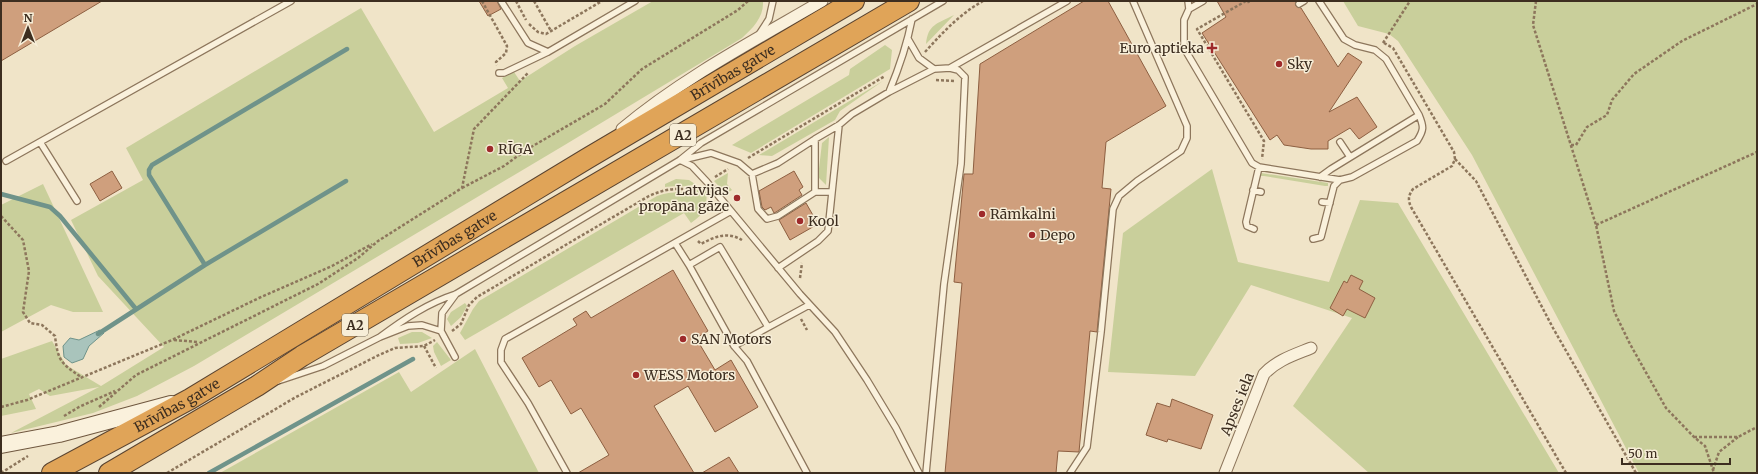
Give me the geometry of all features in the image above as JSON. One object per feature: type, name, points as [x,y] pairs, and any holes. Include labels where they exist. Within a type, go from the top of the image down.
[{"type":"highway","name":"Brīvības gatve","points":[[52,473],[190,399],[588,158],[854,1]]},
{"type":"highway","name":"Brīvības gatve","points":[[109,473],[257,386],[302,356],[911,10]]},
{"type":"main road","points":[[1,445],[59,434],[190,399]]},
{"type":"street","points":[[588,158],[648,108],[752,42],[822,1]]},
{"type":"street","name":"Apses iela","points":[[1225,473],[1264,374],[1272,366],[1286,358],[1311,348]]},
{"type":"lane","points":[[6,161],[291,1]]},
{"type":"lane","points":[[501,1],[528,43],[548,52]]},
{"type":"lane","points":[[499,73],[504,73],[548,52],[635,1]]},
{"type":"lane","points":[[752,42],[762,32],[769,19],[773,1]]},
{"type":"lane","points":[[380,337],[402,320],[440,299],[456,294],[680,160],[701,143],[911,10],[943,1]]},
{"type":"lane","points":[[950,68],[1067,1]]},
{"type":"lane","points":[[1070,473],[1087,447],[1101,332],[1113,209],[1119,196],[1137,181],[1181,151],[1187,138],[1187,126],[1133,1]]},
{"type":"lane","points":[[1188,1],[1189,9],[1184,20],[1184,48],[1252,163],[1260,167],[1340,180],[1352,177],[1417,141],[1423,132],[1423,124],[1386,59],[1375,50],[1355,45],[1344,39],[1319,1]]},
{"type":"lane","points":[[1189,9],[1203,1]]},
{"type":"lane","points":[[889,92],[897,74],[908,39],[911,10]]},
{"type":"lane","points":[[908,39],[919,58],[934,69]]},
{"type":"lane","points":[[752,174],[778,163],[815,139],[839,126],[852,114],[889,92],[934,69],[950,68],[958,70],[964,77],[961,164],[944,284],[926,473]]},
{"type":"lane","points":[[1320,177],[1419,115]]},
{"type":"lane","points":[[778,268],[818,241],[828,231],[839,126]]},
{"type":"lane","points":[[815,139],[815,192]]},
{"type":"lane","points":[[40,142],[77,201]]},
{"type":"lane","points":[[1340,142],[1350,157]]},
{"type":"lane","points":[[680,160],[711,153],[739,163],[752,174],[758,209],[767,219],[778,216],[815,192],[831,192]]},
{"type":"lane","points":[[680,160],[692,166],[707,182],[809,305],[835,332],[867,380],[896,428],[919,473]]},
{"type":"lane","points":[[1254,229],[1247,226],[1246,222],[1260,167]]},
{"type":"lane","points":[[1313,239],[1321,237],[1334,186],[1340,180]]},
{"type":"lane","points":[[1253,190],[1261,192]]},
{"type":"lane","points":[[1322,202],[1330,203]]},
{"type":"lane","points":[[567,473],[528,403],[501,362],[501,350],[505,339],[731,211]]},
{"type":"lane","points":[[675,243],[689,265],[734,346],[747,361],[807,473]]},
{"type":"lane","points":[[689,265],[720,247],[768,327]]},
{"type":"lane","points":[[455,357],[442,333],[442,313],[456,294]]},
{"type":"lane","points":[[734,346],[809,305]]},
{"type":"lane","points":[[257,386],[290,378],[323,366],[380,337],[408,326],[422,326],[442,333]]},
{"type":"path","points":[[482,1],[507,46],[506,53],[496,62],[499,73]]},
{"type":"path","points":[[516,1],[529,25],[538,32],[546,34],[602,1]]},
{"type":"path","points":[[534,1],[551,31]]},
{"type":"path","points":[[1,407],[27,400],[172,340],[259,298],[332,266],[378,241],[462,188],[504,166],[526,150],[605,104],[642,69],[738,10],[748,1]]},
{"type":"path","points":[[925,51],[952,23],[966,11],[983,1]]},
{"type":"path","points":[[1383,43],[1410,1]]},
{"type":"path","points":[[1536,1],[1533,25],[1596,225],[1614,311],[1630,344],[1666,408],[1694,437],[1705,446],[1713,472]]},
{"type":"path","points":[[1248,2],[1198,29],[1264,141],[1264,152],[1260,167]]},
{"type":"path","points":[[1571,145],[1576,145],[1588,127],[1607,115],[1612,100],[1634,74],[1682,41],[1757,4]]},
{"type":"path","points":[[1376,41],[1393,48],[1454,152],[1455,160],[1452,166],[1413,189],[1409,195],[1411,208],[1566,473]]},
{"type":"path","points":[[462,188],[474,129],[530,71]]},
{"type":"path","points":[[167,473],[296,397],[379,355],[394,348],[424,346],[442,333],[456,329],[461,324],[469,306],[478,298],[649,196],[666,190],[691,190],[886,76],[897,74]]},
{"type":"path","points":[[931,80],[964,82]]},
{"type":"path","points":[[1596,225],[1757,152]]},
{"type":"path","points":[[1455,160],[1476,181],[1553,328],[1636,473]]},
{"type":"path","points":[[1,216],[23,240],[29,271],[23,312],[30,323],[42,326],[55,336],[58,357],[68,368],[81,378]]},
{"type":"path","points":[[693,233],[700,244],[720,235],[737,237],[744,242]]},
{"type":"path","points":[[98,409],[136,375],[199,342],[318,284],[358,258],[378,241]]},
{"type":"path","points":[[797,311],[807,330]]},
{"type":"path","points":[[172,340],[199,342]]},
{"type":"path","points":[[424,346],[436,368]]},
{"type":"path","points":[[59,434],[58,423],[63,417],[78,407],[118,390]]},
{"type":"path","points":[[1713,472],[1719,452],[1738,437],[1757,427]]},
{"type":"path","points":[[1694,437],[1738,437]]},
{"type":"path","points":[[1,473],[33,453]]},
{"type":"green space","points":[[653,1],[763,1],[763,7],[757,22],[742,38],[194,366],[137,396],[93,413],[11,433],[99,387],[50,396],[39,389],[29,394],[36,409],[1,416],[1,359],[52,341],[66,365],[101,386],[164,347],[98,276],[71,220],[143,180],[126,148],[361,8],[434,132],[508,88],[502,78],[514,72],[520,81],[575,46]]},
{"type":"green space","points":[[1343,1],[1757,1],[1757,473],[1639,473],[1472,155],[1398,41],[1389,34],[1358,26]]},
{"type":"green space","points":[[954,15],[926,44],[931,28]]},
{"type":"green space","points":[[885,45],[892,50],[890,69],[751,153],[732,145],[849,75],[850,69]]},
{"type":"green space","points":[[883,81],[840,111],[835,120],[772,156],[759,155]]},
{"type":"green space","points":[[829,137],[826,185],[818,177],[822,143]]},
{"type":"green space","points":[[1212,169],[1238,262],[1329,282],[1360,200],[1398,203],[1559,473],[1369,473],[1293,406],[1352,318],[1251,285],[1195,376],[1108,372],[1123,233]]},
{"type":"green space","points":[[728,173],[727,184],[732,190],[726,194],[714,181]]},
{"type":"green space","points":[[1261,173],[1328,183],[1328,186],[1261,176]]},
{"type":"green space","points":[[676,179],[689,180],[695,184],[688,186],[665,187],[665,184]]},
{"type":"green space","points":[[43,184],[103,312],[73,312],[51,305],[1,332],[1,205]]},
{"type":"green space","points":[[703,188],[707,191],[704,210],[700,216],[691,223],[684,213],[465,340],[460,333],[479,301],[657,196]]},
{"type":"green space","points":[[465,303],[467,306],[461,317],[451,326],[447,319],[451,312]]},
{"type":"green space","points":[[412,332],[422,332],[432,338],[418,343],[400,344],[398,338]]},
{"type":"green space","points":[[437,342],[451,360],[441,366],[434,352],[433,346]]},
{"type":"green space","points":[[475,349],[539,473],[220,473],[399,372],[411,392]]},
{"type":"water","points":[[100,330],[104,333],[89,346],[83,359],[72,363],[64,357],[63,346],[70,338],[79,340]]},
{"type":"building","points":[[1,1],[102,1],[1,61]]},
{"type":"building","points":[[479,1],[497,1],[501,9],[488,16]]},
{"type":"building","name":"Depo","points":[[1084,1],[1108,1],[1166,106],[1106,142],[1102,188],[1111,189],[1097,332],[1090,331],[1079,452],[1058,451],[1056,473],[945,473],[962,283],[954,282],[964,174],[973,174],[980,64]]},
{"type":"building","name":"Sky","points":[[1217,1],[1296,1],[1296,6],[1301,8],[1338,67],[1348,53],[1362,62],[1329,112],[1357,97],[1377,127],[1359,139],[1350,128],[1328,141],[1328,149],[1311,149],[1284,145],[1277,135],[1270,140],[1202,33],[1226,17]]},
{"type":"building","points":[[112,171],[122,188],[100,201],[90,184]]},
{"type":"building","points":[[794,171],[803,187],[799,190],[802,195],[774,213],[771,207],[765,210],[762,207],[759,191]]},
{"type":"building","points":[[806,203],[818,224],[790,240],[779,220]]},
{"type":"building","name":"WESS Motors","points":[[673,270],[708,331],[696,338],[715,370],[731,360],[758,407],[715,432],[688,386],[654,406],[694,473],[578,473],[609,455],[581,408],[571,414],[551,380],[539,387],[522,358],[577,325],[573,319],[586,311],[591,318]]},
{"type":"building","points":[[1351,275],[1363,281],[1359,289],[1375,298],[1365,318],[1347,309],[1343,316],[1330,308],[1344,281],[1347,283]]},
{"type":"building","points":[[1172,399],[1213,415],[1201,449],[1168,439],[1167,442],[1146,435],[1157,403],[1170,407]]},
{"type":"building","points":[[729,457],[739,473],[702,473]]},
{"type":"waterway","points":[[205,265],[149,175],[149,170],[152,165],[347,49]]},
{"type":"waterway","points":[[98,334],[205,265],[346,181]]},
{"type":"waterway","points":[[1,194],[50,207],[60,216],[136,309]]},
{"type":"waterway","points":[[209,473],[413,359]]},
{"type":"place","name":"Euro aptieka","points":[[1212,48]]},
{"type":"place","name":"Sky","points":[[1279,64]]},
{"type":"place","name":"RĪGA","points":[[490,149]]},
{"type":"place","name":"Latvijas propāna gāze","points":[[737,198]]},
{"type":"place","name":"Rāmkalni","points":[[982,214]]},
{"type":"place","name":"Kool","points":[[800,221]]},
{"type":"place","name":"Depo","points":[[1032,235]]},
{"type":"place","name":"SAN Motors","points":[[683,339]]},
{"type":"place","name":"WESS Motors","points":[[636,375]]}]
